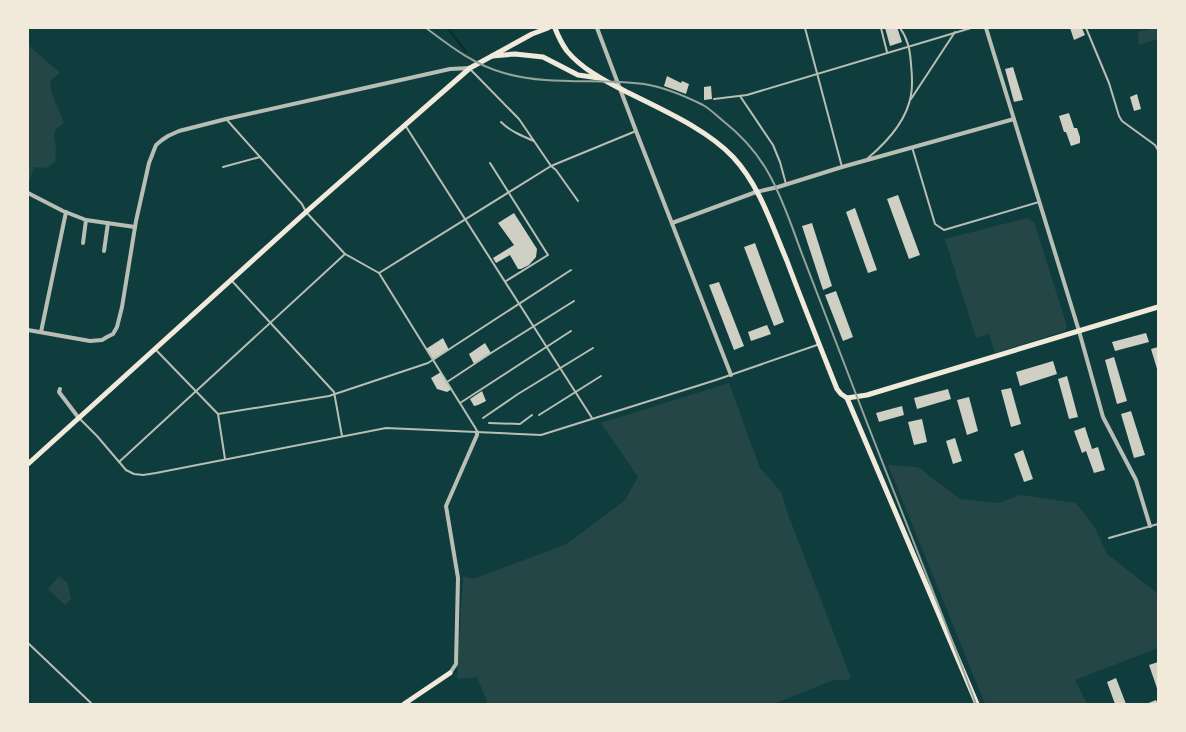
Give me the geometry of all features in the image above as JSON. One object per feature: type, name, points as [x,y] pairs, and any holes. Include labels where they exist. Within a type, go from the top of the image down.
[{"type":"main road","points":[[28,464],[306,212],[469,68],[532,34],[548,28]]},
{"type":"main road","points":[[555,28],[561,42],[576,61],[620,89],[697,129],[717,142],[744,171],[766,210],[837,389],[847,398],[977,704]]},
{"type":"main road","points":[[489,57],[515,54],[543,57],[578,74],[601,78]]},
{"type":"main road","points":[[847,398],[867,395],[1158,307]]},
{"type":"main road","points":[[404,704],[450,673]]},
{"type":"street","points":[[598,28],[731,375]]},
{"type":"street","points":[[986,28],[1103,417],[1136,480],[1150,526]]},
{"type":"street","points":[[28,330],[90,341],[102,340],[113,334],[120,319],[135,227],[149,163],[156,145],[168,136],[179,131],[226,119],[450,69],[469,68]]},
{"type":"street","points":[[672,223],[756,192],[1014,120]]},
{"type":"street","points":[[28,193],[86,220],[135,227]]},
{"type":"street","points":[[41,332],[66,212]]},
{"type":"street","points":[[82,243],[86,220]]},
{"type":"street","points":[[104,251],[108,223]]},
{"type":"street","points":[[60,389],[59,392],[78,417]]},
{"type":"street","points":[[450,673],[456,664],[458,578],[446,506],[477,432]]},
{"type":"lane","points":[[805,28],[842,167]]},
{"type":"lane","points":[[881,28],[887,52]]},
{"type":"lane","points":[[900,28],[909,46],[912,79],[910,102]]},
{"type":"lane","points":[[714,100],[747,95],[971,28]]},
{"type":"lane","points":[[1086,28],[1109,83],[1122,122],[1155,145],[1158,150]]},
{"type":"lane","points":[[866,160],[890,137],[955,32]]},
{"type":"lane","points":[[469,68],[514,113],[550,166],[556,170],[578,201]]},
{"type":"lane","points":[[740,96],[772,145],[780,162],[786,184]]},
{"type":"lane","points":[[226,119],[345,254],[379,273],[477,432]]},
{"type":"lane","points":[[501,122],[506,127],[534,140]]},
{"type":"lane","points":[[405,125],[592,419]]},
{"type":"lane","points":[[379,273],[550,166],[636,131]]},
{"type":"lane","points":[[912,147],[935,224],[944,230],[1039,202]]},
{"type":"lane","points":[[223,167],[260,158]]},
{"type":"lane","points":[[490,163],[548,255],[505,282]]},
{"type":"lane","points":[[119,462],[345,254]]},
{"type":"lane","points":[[218,414],[330,396],[334,393],[428,363],[572,270]]},
{"type":"lane","points":[[231,280],[334,393],[342,437]]},
{"type":"lane","points":[[447,382],[574,301]]},
{"type":"lane","points":[[460,403],[571,331]]},
{"type":"lane","points":[[78,417],[126,470],[134,474],[143,475],[386,428],[541,435],[731,375],[819,344]]},
{"type":"lane","points":[[155,348],[218,414],[225,459]]},
{"type":"lane","points":[[483,418],[592,348]]},
{"type":"lane","points":[[539,415],[601,376]]},
{"type":"lane","points":[[489,423],[520,424],[532,415]]},
{"type":"lane","points":[[1109,538],[1158,524]]},
{"type":"lane","points":[[28,643],[92,704]]},
{"type":"shaded area","points":[[1158,28],[1158,39],[1139,45],[1138,32]]},
{"type":"shaded area","points":[[28,45],[60,73],[50,81],[52,94],[64,123],[54,134],[55,162],[46,168],[34,167],[28,184]]},
{"type":"shaded area","points":[[1027,218],[1034,222],[1067,326],[1065,331],[995,353],[989,334],[976,338],[945,239]]},
{"type":"shaded area","points":[[729,383],[760,468],[781,492],[851,678],[834,680],[773,704],[488,704],[477,677],[457,679],[463,576],[473,579],[565,545],[625,500],[638,477],[601,423]]},
{"type":"shaded area","points":[[888,465],[918,467],[960,499],[1000,503],[1020,495],[1076,503],[1094,526],[1107,554],[1158,594],[1158,648],[1075,680],[1087,704],[985,704]]},
{"type":"shaded area","points":[[59,576],[67,582],[71,599],[65,605],[48,589]]},
{"type":"building","points":[[885,28],[897,28],[902,42],[890,46]]},
{"type":"building","points":[[1070,28],[1082,28],[1085,35],[1074,40]]},
{"type":"building","points":[[1013,67],[1023,100],[1014,102],[1005,69]]},
{"type":"building","points":[[667,76],[681,83],[682,81],[689,84],[686,94],[664,86]]},
{"type":"building","points":[[711,86],[712,99],[704,100],[704,87]]},
{"type":"building","points":[[1137,94],[1141,109],[1134,111],[1130,97]]},
{"type":"building","points":[[1069,113],[1074,128],[1077,128],[1080,137],[1080,143],[1071,146],[1059,116]]},
{"type":"building","points":[[898,195],[920,255],[909,259],[887,199]]},
{"type":"building","points":[[855,208],[877,270],[868,273],[846,212]]},
{"type":"building","points":[[514,213],[537,249],[536,257],[529,265],[521,269],[518,269],[510,255],[496,263],[493,258],[514,245],[498,223]]},
{"type":"building","points":[[812,223],[832,286],[823,290],[802,226]]},
{"type":"building","points":[[755,243],[784,322],[774,326],[744,247]]},
{"type":"building","points":[[719,282],[744,346],[734,350],[709,285]]},
{"type":"building","points":[[836,291],[853,337],[843,341],[825,295]]},
{"type":"building","points":[[767,325],[771,334],[751,341],[748,332]]},
{"type":"building","points":[[1146,333],[1149,342],[1115,351],[1112,342]]},
{"type":"building","points":[[443,338],[449,350],[434,360],[426,349]]},
{"type":"building","points":[[485,343],[491,353],[474,364],[469,354]]},
{"type":"building","points":[[1158,347],[1158,372],[1151,349]]},
{"type":"building","points":[[1114,357],[1127,401],[1117,404],[1105,360]]},
{"type":"building","points":[[1053,361],[1057,374],[1020,386],[1016,372]]},
{"type":"building","points":[[441,372],[452,389],[447,392],[437,389],[431,378]]},
{"type":"building","points":[[1067,376],[1078,417],[1069,419],[1058,379]]},
{"type":"building","points":[[1011,388],[1021,424],[1011,427],[1001,390]]},
{"type":"building","points":[[948,389],[951,399],[917,409],[914,398]]},
{"type":"building","points":[[482,391],[486,401],[474,406],[470,399]]},
{"type":"building","points":[[969,397],[978,431],[967,435],[957,400]]},
{"type":"building","points":[[902,406],[904,415],[879,422],[876,413]]},
{"type":"building","points":[[1131,411],[1145,455],[1134,458],[1121,414]]},
{"type":"building","points":[[922,419],[927,442],[914,445],[908,422]]},
{"type":"building","points":[[1085,427],[1092,449],[1098,447],[1105,470],[1094,473],[1086,451],[1082,453],[1074,431]]},
{"type":"building","points":[[955,438],[962,461],[953,464],[946,441]]},
{"type":"building","points":[[1023,450],[1033,479],[1024,482],[1014,454]]},
{"type":"building","points":[[1158,662],[1158,691],[1149,665]]},
{"type":"building","points":[[1116,678],[1126,704],[1115,704],[1107,682]]},
{"type":"building","points":[[1156,700],[1158,704],[1146,704]]},
{"type":"waterway","points":[[448,28],[466,52]]},
{"type":"railway","points":[[426,28],[472,60],[504,73],[556,81],[627,82],[659,87],[674,92],[708,108],[736,132],[754,151],[769,174],[783,203],[976,704]]}]
